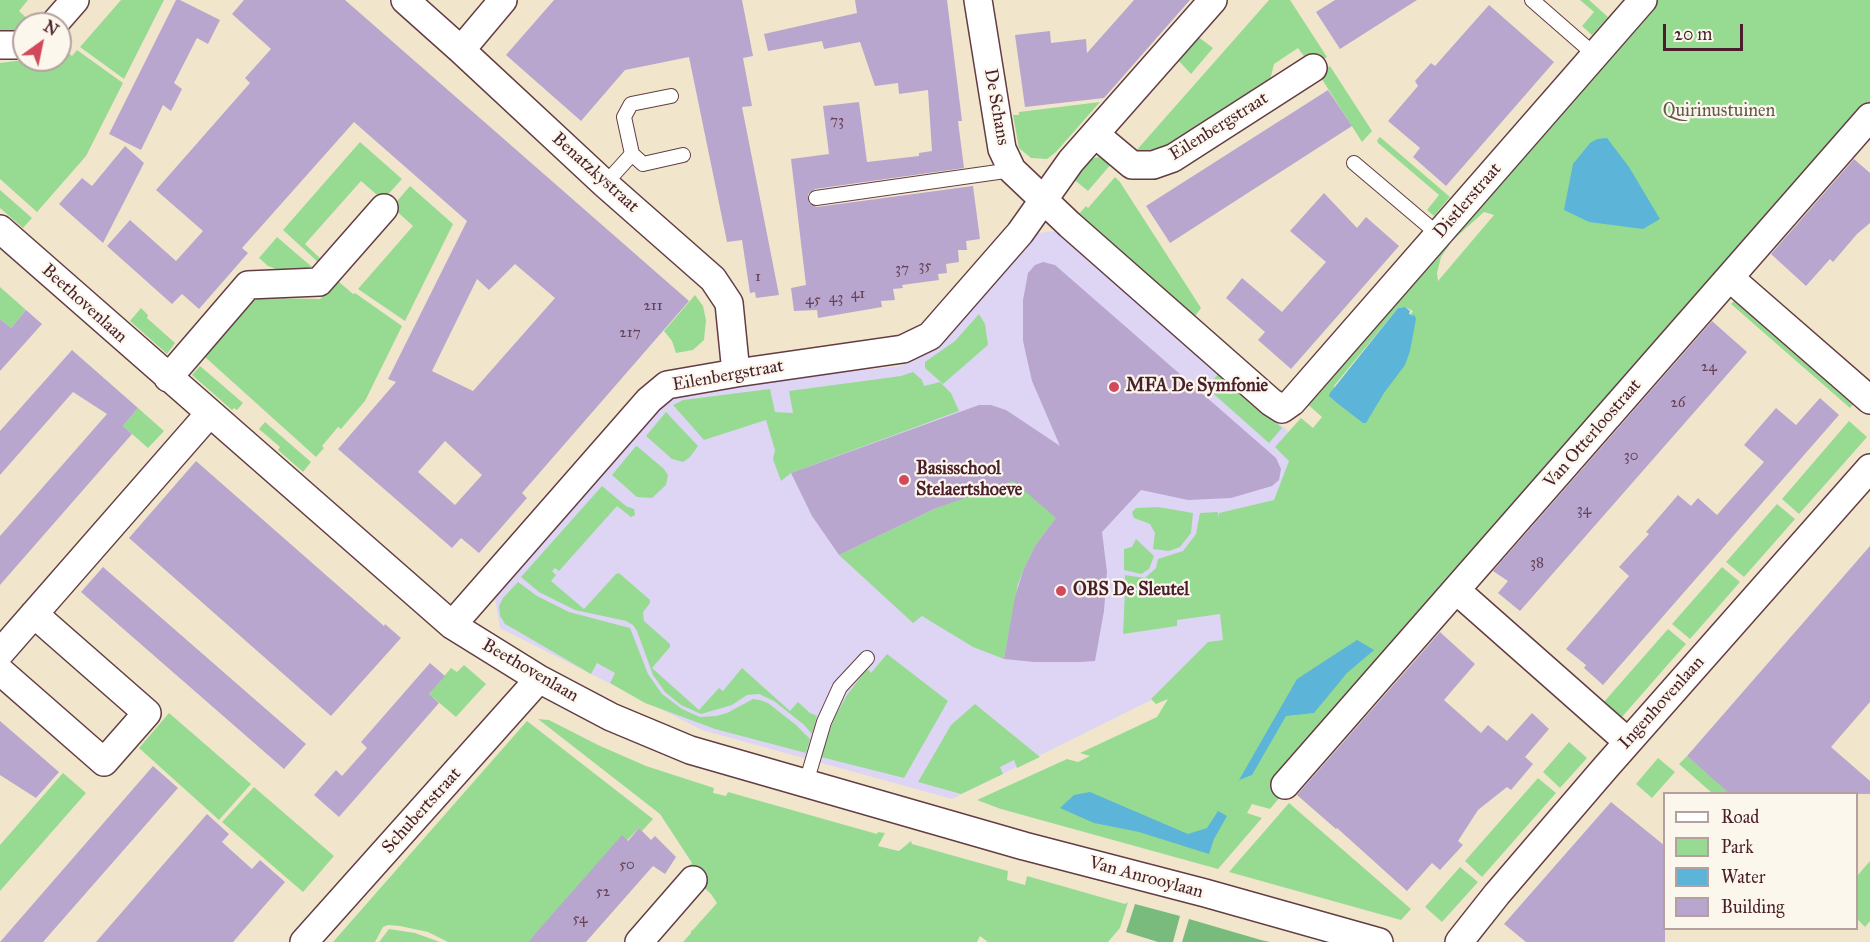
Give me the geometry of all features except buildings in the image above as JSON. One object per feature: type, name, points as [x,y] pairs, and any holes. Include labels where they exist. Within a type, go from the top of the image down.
[{"type":"street","points":[[64,12],[75,0]]},
{"type":"street","name":"Benatzkystraat","points":[[405,0],[605,184],[713,279],[729,303],[736,373]]},
{"type":"street","points":[[461,50],[503,0]]},
{"type":"street","name":"De Schans","points":[[978,0],[1002,149],[1012,170],[1043,201]]},
{"type":"street","name":"Eilenbergstraat","points":[[452,625],[649,400],[667,385],[903,349],[930,336],[1020,233],[1071,161],[1213,0]]},
{"type":"street","name":"Distlerstraat","points":[[1043,201],[1282,410],[1292,402],[1643,0]]},
{"type":"street","name":"Eilenbergstraat","points":[[1095,134],[1132,165],[1153,165],[1173,158],[1313,68]]},
{"type":"street","name":"Van Otterloostraat","points":[[1286,785],[1870,117]]},
{"type":"street","points":[[168,378],[248,285],[319,282],[384,208]]},
{"type":"street","name":"Beethovenlaan","points":[[2,235],[452,625],[540,679],[611,717],[690,750],[914,814]]},
{"type":"street","points":[[1730,278],[1870,400]]},
{"type":"street","points":[[0,653],[209,414]]},
{"type":"street","name":"Ingenhovenlaan","points":[[1459,942],[1484,909],[1628,742],[1870,468]]},
{"type":"street","points":[[1456,590],[1628,742]]},
{"type":"street","points":[[0,671],[105,762],[147,713],[34,614]]},
{"type":"street","name":"Schubertstraat","points":[[304,942],[540,679]]},
{"type":"street","name":"Van Anrooylaan","points":[[914,814],[1379,942]]},
{"type":"street","points":[[639,942],[693,880]]},
{"type":"lane","points":[[1532,0],[1595,55]]},
{"type":"lane","points":[[670,96],[631,104],[624,117],[632,154],[643,164],[683,155]]},
{"type":"lane","points":[[605,184],[632,154]]},
{"type":"lane","points":[[1354,164],[1439,235]]},
{"type":"lane","points":[[816,198],[1012,170]]},
{"type":"lane","points":[[806,783],[824,722],[840,687],[867,657]]},
{"type":"shaded area","points":[[1055,231],[1287,430],[1300,476],[1226,663],[952,799],[702,730],[500,628],[495,599],[668,400],[699,387],[901,366],[946,340],[1038,233]]},
{"type":"green space","points":[[0,0],[28,0],[20,12],[12,12],[12,32],[0,32]]},
{"type":"green space","points":[[121,0],[164,0],[124,79],[80,47]]},
{"type":"green space","points":[[1269,0],[1290,0],[1327,57],[1312,67],[1298,48],[1274,64],[1270,80],[1155,154],[1135,152]]},
{"type":"green space","points":[[1580,0],[1589,0],[1608,17],[1592,35],[1582,26],[1594,12]]},
{"type":"green space","name":"Quirinustuinen","points":[[1655,0],[1870,0],[1870,102],[1763,224],[1748,238],[1746,237],[1466,560],[1465,558],[1428,600],[1430,602],[1270,787],[1280,797],[1270,809],[1252,804],[1247,813],[1262,818],[1218,869],[1001,809],[977,800],[1067,759],[1078,762],[1090,756],[1080,753],[1157,717],[1168,699],[1156,704],[1151,699],[1208,642],[1223,640],[1220,614],[1177,620],[1177,626],[1123,634],[1125,592],[1149,589],[1159,585],[1124,590],[1125,575],[1145,578],[1156,568],[1158,559],[1183,551],[1196,534],[1200,513],[1218,512],[1218,517],[1219,513],[1274,500],[1289,461],[1275,447],[1301,418],[1313,428],[1322,417],[1304,401],[1445,239],[1450,244],[1441,257],[1437,273],[1438,281],[1494,215],[1484,212],[1454,239],[1450,235]],"holes":[[[1405,307],[1413,311],[1336,401],[1334,386],[1398,308]]]},
{"type":"green space","points":[[1197,36],[1213,48],[1191,74],[1177,59]]},
{"type":"green space","points":[[77,50],[123,83],[86,156],[37,212],[0,179],[0,63],[12,62],[12,72],[72,72],[72,56]]},
{"type":"green space","points":[[1330,66],[1372,131],[1362,142],[1318,73]]},
{"type":"green space","points":[[1100,102],[1056,152],[1047,159],[1031,158],[1019,148],[1013,115],[1019,115],[1019,112]]},
{"type":"green space","points":[[1380,137],[1450,197],[1434,216],[1427,210],[1439,195],[1378,143],[1377,140]]},
{"type":"green space","points":[[360,142],[402,179],[383,200],[361,181],[305,244],[322,260],[319,263],[283,230]]},
{"type":"green space","points":[[1098,157],[1112,163],[1088,191],[1072,178],[1088,160]]},
{"type":"green space","points":[[1115,177],[1201,308],[1195,316],[1079,214],[1086,206],[1088,208]]},
{"type":"green space","points":[[410,186],[453,224],[405,321],[358,289],[413,226],[392,207]]},
{"type":"green space","points":[[0,190],[32,218],[23,228],[0,208]]},
{"type":"green space","points":[[277,237],[312,267],[307,270],[276,269],[268,266],[259,258]]},
{"type":"green space","points":[[338,281],[353,294],[355,293],[402,326],[365,401],[341,429],[338,427],[316,457],[205,357],[255,299],[320,299]]},
{"type":"green space","points":[[0,287],[26,310],[11,328],[0,319]]},
{"type":"green space","points":[[695,295],[703,306],[706,320],[704,340],[693,350],[676,353],[672,341],[664,331]]},
{"type":"green space","points":[[1736,299],[1855,402],[1850,408],[1731,304]]},
{"type":"green space","points":[[141,308],[148,315],[147,318],[175,343],[167,354],[130,321]]},
{"type":"green space","points":[[979,314],[985,324],[988,345],[943,384],[925,368],[925,362],[955,341]]},
{"type":"green space","points":[[200,366],[243,403],[237,410],[234,408],[232,410],[192,375]]},
{"type":"green space","points":[[1218,371],[1282,428],[1269,443],[1207,388]]},
{"type":"green space","points":[[913,372],[922,380],[924,386],[940,382],[951,393],[959,411],[791,473],[781,481],[773,459],[775,450],[766,420],[704,440],[673,405],[683,400],[770,389],[775,412],[793,413],[789,391],[901,376]]},
{"type":"green space","points":[[138,408],[164,431],[148,448],[123,426]]},
{"type":"green space","points":[[666,412],[698,446],[683,462],[672,459],[646,436]]},
{"type":"green space","points":[[1849,421],[1867,437],[1799,514],[1782,499]]},
{"type":"green space","points":[[265,422],[311,462],[303,472],[278,450],[280,447],[259,429]]},
{"type":"green space","points":[[636,446],[668,475],[666,485],[652,498],[637,497],[612,475]]},
{"type":"green space","points":[[1015,479],[1057,517],[1035,546],[1018,584],[1004,659],[973,647],[922,616],[913,623],[839,555],[934,509]]},
{"type":"green space","points":[[602,486],[626,506],[634,509],[635,515],[631,517],[617,506],[559,571],[555,568],[552,571],[556,575],[551,581],[584,609],[619,573],[650,600],[643,612],[644,621],[670,644],[652,668],[699,710],[719,688],[723,691],[742,668],[790,711],[798,702],[817,716],[812,734],[774,701],[759,694],[747,695],[732,705],[701,714],[681,705],[665,692],[653,675],[633,625],[626,621],[575,610],[539,592],[521,577]]},
{"type":"green space","points":[[1777,504],[1795,519],[1744,577],[1726,562]]},
{"type":"green space","points":[[1158,507],[1193,513],[1191,533],[1180,547],[1169,551],[1153,549],[1155,533],[1150,524],[1134,518],[1132,512],[1136,508]]},
{"type":"green space","points":[[1136,539],[1154,556],[1149,569],[1141,574],[1124,570],[1124,549],[1132,547]]},
{"type":"green space","points":[[1722,567],[1740,582],[1690,639],[1672,624]]},
{"type":"green space","points":[[518,582],[537,596],[569,612],[630,628],[648,674],[662,694],[682,709],[700,717],[716,716],[727,713],[753,699],[760,700],[768,703],[810,739],[806,753],[715,729],[645,703],[610,683],[615,673],[597,663],[591,674],[505,624],[500,616],[499,606],[503,598]]},
{"type":"green space","points":[[1668,629],[1686,644],[1621,718],[1603,703]]},
{"type":"green space","points":[[887,654],[948,701],[904,778],[821,757],[834,718],[847,695],[866,670],[871,673]]},
{"type":"green space","points":[[464,665],[486,684],[456,717],[429,694],[451,668],[457,672]]},
{"type":"green space","points":[[975,704],[1040,757],[1017,768],[1014,760],[1000,767],[1003,774],[961,794],[918,782],[951,725]]},
{"type":"green space","points":[[169,713],[251,784],[219,820],[139,748]]},
{"type":"green space","points":[[538,719],[549,720],[646,766],[714,788],[713,793],[726,796],[728,792],[877,834],[878,832],[885,833],[878,846],[899,851],[911,841],[912,844],[1008,871],[1007,880],[1025,885],[1027,876],[1125,904],[1128,902],[1120,928],[1108,942],[988,942],[980,936],[977,942],[683,942],[691,930],[717,903],[688,868],[692,863],[660,814]]},
{"type":"green space","points":[[527,721],[653,819],[642,831],[639,828],[528,942],[448,942],[428,932],[388,925],[383,927],[375,942],[333,942]]},
{"type":"green space","points":[[1569,742],[1587,758],[1560,788],[1543,772]]},
{"type":"green space","points":[[1687,756],[1729,792],[1711,792],[1679,764]]},
{"type":"green space","points":[[1658,758],[1675,772],[1652,798],[1636,784]]},
{"type":"green space","points":[[63,773],[86,793],[0,891],[0,845]]},
{"type":"green space","points":[[1538,778],[1556,793],[1482,877],[1465,861]]},
{"type":"green space","points":[[254,787],[334,856],[303,892],[222,822]]},
{"type":"green space","points":[[1289,803],[1411,909],[1401,920],[1229,872]]},
{"type":"green space","points":[[1870,861],[1870,921],[1865,927],[1858,920],[1858,875]]},
{"type":"green space","points":[[1460,867],[1478,882],[1442,922],[1425,907]]},
{"type":"green space","points":[[1135,904],[1180,916],[1173,942],[1158,942],[1126,932]]},
{"type":"green space","points":[[1189,919],[1261,940],[1270,942],[1182,942]]},
{"type":"green space","points":[[389,929],[415,933],[440,942],[379,942]]},
{"type":"water","points":[[1607,138],[1629,167],[1660,219],[1643,229],[1589,222],[1564,210],[1573,164],[1590,143],[1597,139]]},
{"type":"water","points":[[1405,307],[1410,311],[1409,314],[1413,316],[1414,314],[1416,319],[1405,365],[1384,393],[1366,423],[1363,423],[1329,396],[1330,393],[1398,308]]},
{"type":"water","points":[[1357,640],[1374,650],[1347,673],[1314,713],[1286,716],[1252,775],[1239,780],[1297,679]]},
{"type":"water","points":[[1090,792],[1188,834],[1207,828],[1218,811],[1227,816],[1214,839],[1209,854],[1139,832],[1094,823],[1060,808],[1074,795]]},
{"type":"place","name":"MFA De Symfonie","points":[[1114,387]]},
{"type":"place","name":"Basisschool Stelaertshoeve","points":[[904,480]]},
{"type":"place","name":"OBS De Sleutel","points":[[1061,591]]}]
